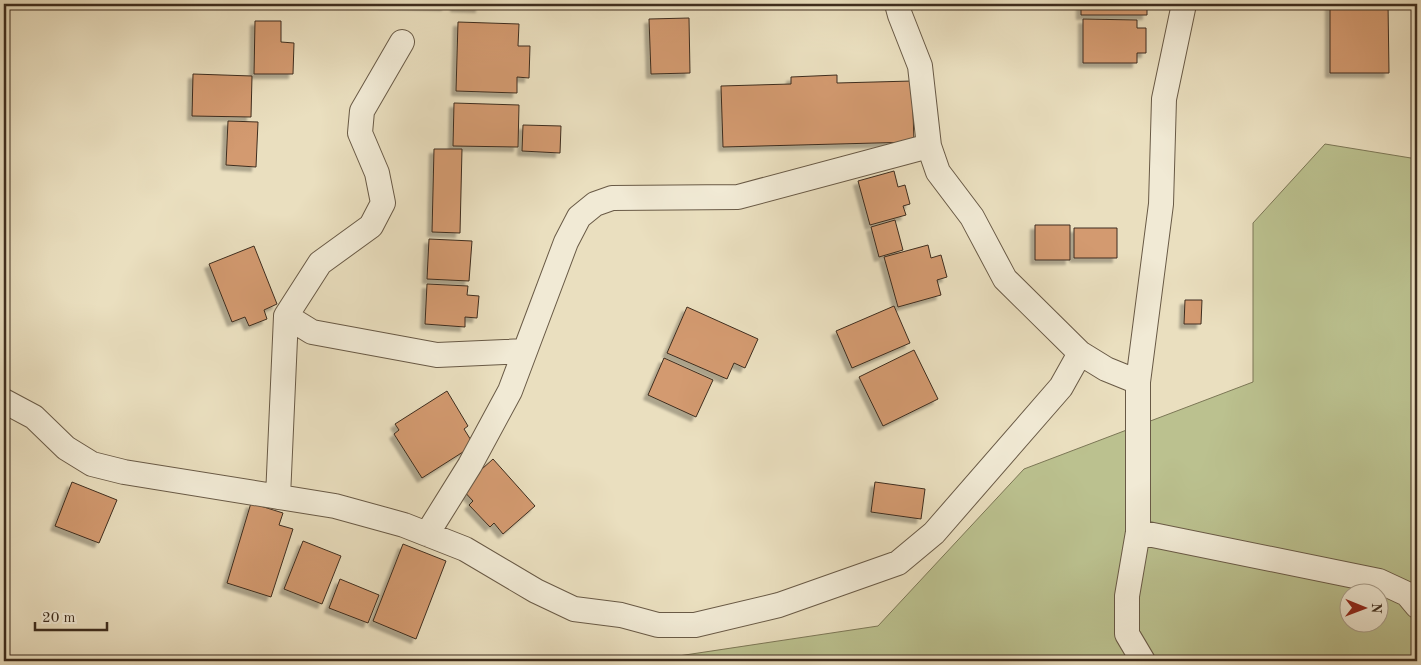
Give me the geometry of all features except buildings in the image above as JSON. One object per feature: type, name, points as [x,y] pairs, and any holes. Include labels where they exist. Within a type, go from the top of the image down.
[{"type":"street","points":[[897,4],[920,66],[930,146],[938,172],[972,217],[1005,279],[1080,353],[1106,369],[1138,382]]},
{"type":"street","points":[[1143,661],[1127,634],[1127,596],[1138,532],[1138,382],[1161,204],[1164,99],[1184,4]]},
{"type":"street","points":[[278,497],[286,316],[320,263],[371,226],[383,203],[378,173],[360,133],[362,111],[402,42]]},
{"type":"street","points":[[428,534],[470,465],[510,391],[566,242],[579,217],[594,204],[612,198],[738,197],[930,146]]},
{"type":"street","points":[[286,316],[312,332],[437,355],[525,351]]},
{"type":"street","points":[[4,401],[34,417],[66,448],[92,464],[124,472],[335,506],[404,525],[465,549],[536,591],[574,609],[621,615],[658,625],[695,625],[779,605],[898,562],[934,533],[1061,387],[1080,353]]},
{"type":"street","points":[[1138,532],[1379,581],[1407,594],[1417,606]]},
{"type":"green space","points":[[1325,144],[1417,159],[1417,661],[645,661],[878,626],[1024,469],[1253,382],[1253,223]]}]
